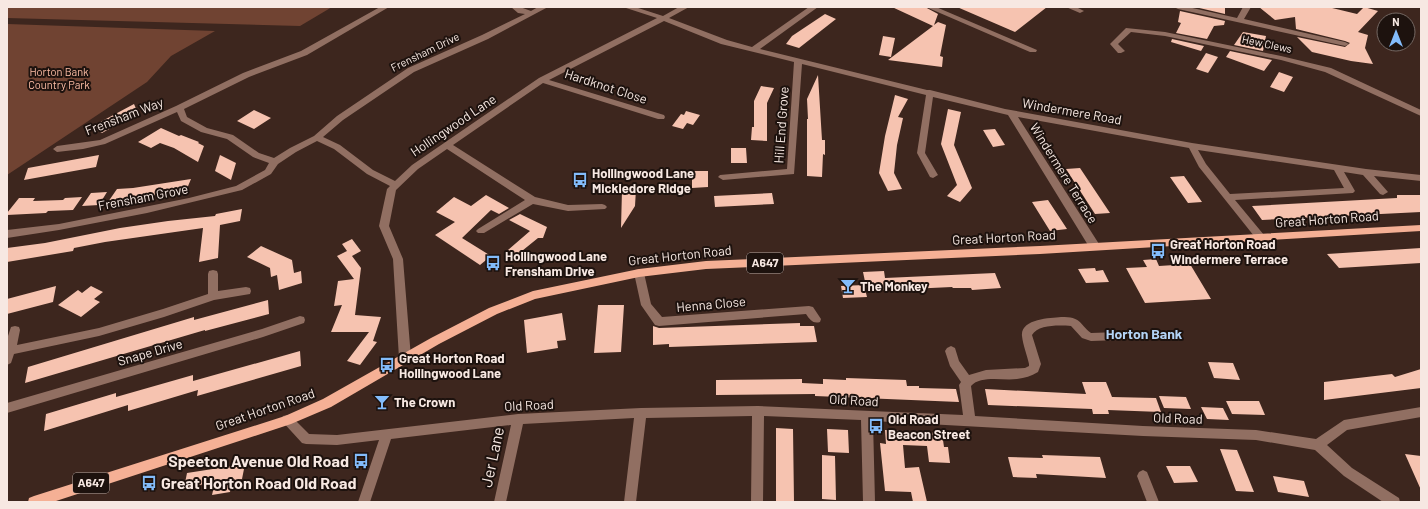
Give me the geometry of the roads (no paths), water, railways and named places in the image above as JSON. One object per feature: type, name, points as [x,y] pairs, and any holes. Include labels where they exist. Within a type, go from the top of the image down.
[{"type":"main road","name":"Great Horton Road","points":[[34,502],[287,420],[327,403],[405,358],[492,311],[533,295],[639,273],[706,265],[1095,247],[1421,228]]},
{"type":"street","points":[[179,108],[246,75],[304,53],[385,7]]},
{"type":"street","points":[[515,7],[521,11],[531,13]]},
{"type":"street","name":"Frensham Drive","points":[[293,150],[317,138],[340,118],[411,70],[485,37],[544,7]]},
{"type":"street","name":"Windermere Road","points":[[627,7],[663,18],[724,42],[1011,113],[1192,146],[1366,172],[1421,178]]},
{"type":"street","name":"Hollingwood Lane","points":[[405,358],[398,259],[384,226],[392,189],[414,167],[542,80],[685,7]]},
{"type":"street","points":[[754,49],[814,7]]},
{"type":"street","points":[[930,7],[1033,50]]},
{"type":"street","points":[[1070,7],[1080,11]]},
{"type":"street","points":[[1178,7],[1345,44]]},
{"type":"street","points":[[1240,20],[1246,7]]},
{"type":"street","name":"Hew Clews","points":[[1121,51],[1114,44],[1129,30],[1165,34],[1281,58],[1328,70],[1392,101],[1421,113]]},
{"type":"street","name":"Hill End Grove","points":[[723,177],[791,172],[798,60]]},
{"type":"street","name":"Hardknot Close","points":[[542,80],[661,117]]},
{"type":"street","points":[[930,92],[922,153],[933,175]]},
{"type":"street","name":"Frensham Way","points":[[57,149],[102,142],[179,108],[184,119],[204,130],[230,137],[256,156],[275,162]]},
{"type":"street","name":"Windermere Terrace","points":[[1011,113],[1095,247]]},
{"type":"street","points":[[317,138],[337,147],[370,172],[396,185]]},
{"type":"street","points":[[446,145],[532,200],[568,208],[602,207]]},
{"type":"street","points":[[1192,146],[1202,165],[1261,238]]},
{"type":"street","name":"Frensham Grove","points":[[7,234],[59,227],[147,210],[239,188],[268,172],[275,162],[293,150]]},
{"type":"street","points":[[1228,197],[1350,191],[1337,167]]},
{"type":"street","points":[[1366,172],[1383,192]]},
{"type":"street","points":[[481,231],[532,200]]},
{"type":"street","name":"Henna Close","points":[[639,273],[646,305],[659,322],[809,310],[816,319]]},
{"type":"street","points":[[213,274],[213,296]]},
{"type":"street","points":[[15,330],[8,355],[99,332],[164,313],[213,296],[246,291]]},
{"type":"street","name":"Snape Drive","points":[[7,408],[263,333],[300,320]]},
{"type":"street","points":[[970,420],[965,385],[967,381],[971,378],[985,375],[1023,374],[1034,369],[1035,364],[1028,339],[1029,330],[1034,326],[1046,322],[1072,322],[1088,336],[1119,336]]},
{"type":"street","points":[[951,351],[954,363],[967,381]]},
{"type":"street","points":[[757,502],[758,411]]},
{"type":"street","name":"Old Road","points":[[287,420],[306,439],[337,440],[518,419],[641,413],[758,411],[970,420],[1143,431],[1256,435],[1318,445]]},
{"type":"street","points":[[1394,502],[1348,472],[1318,445],[1344,425],[1421,412]]},
{"type":"street","points":[[630,502],[641,413]]},
{"type":"street","points":[[867,415],[869,502]]},
{"type":"street","name":"Jer Lane","points":[[500,502],[518,419]]},
{"type":"street","points":[[364,502],[387,434]]},
{"type":"street","points":[[1143,476],[1153,502]]},
{"type":"place","name":"Hollingwood Lane Mickledore Ridge","points":[[580,180]]},
{"type":"place","name":"Great Horton Road Windermere Terrace","points":[[1158,251]]},
{"type":"place","name":"Hollingwood Lane Frensham Drive","points":[[493,263]]},
{"type":"place","name":"The Monkey","points":[[848,286]]},
{"type":"place","name":"Great Horton Road Hollingwood Lane","points":[[387,365]]},
{"type":"place","name":"The Crown","points":[[382,402]]},
{"type":"place","name":"Old Road Beacon Street","points":[[876,426]]},
{"type":"place","name":"Speeton Avenue Old Road","points":[[361,461]]},
{"type":"place","name":"Great Horton Road Old Road","points":[[149,483]]},
{"type":"district","name":"Horton Bank","points":[[1144,334]]},
{"type":"park label","name":"Horton Bank Country Park","points":[[59,78]]}]
